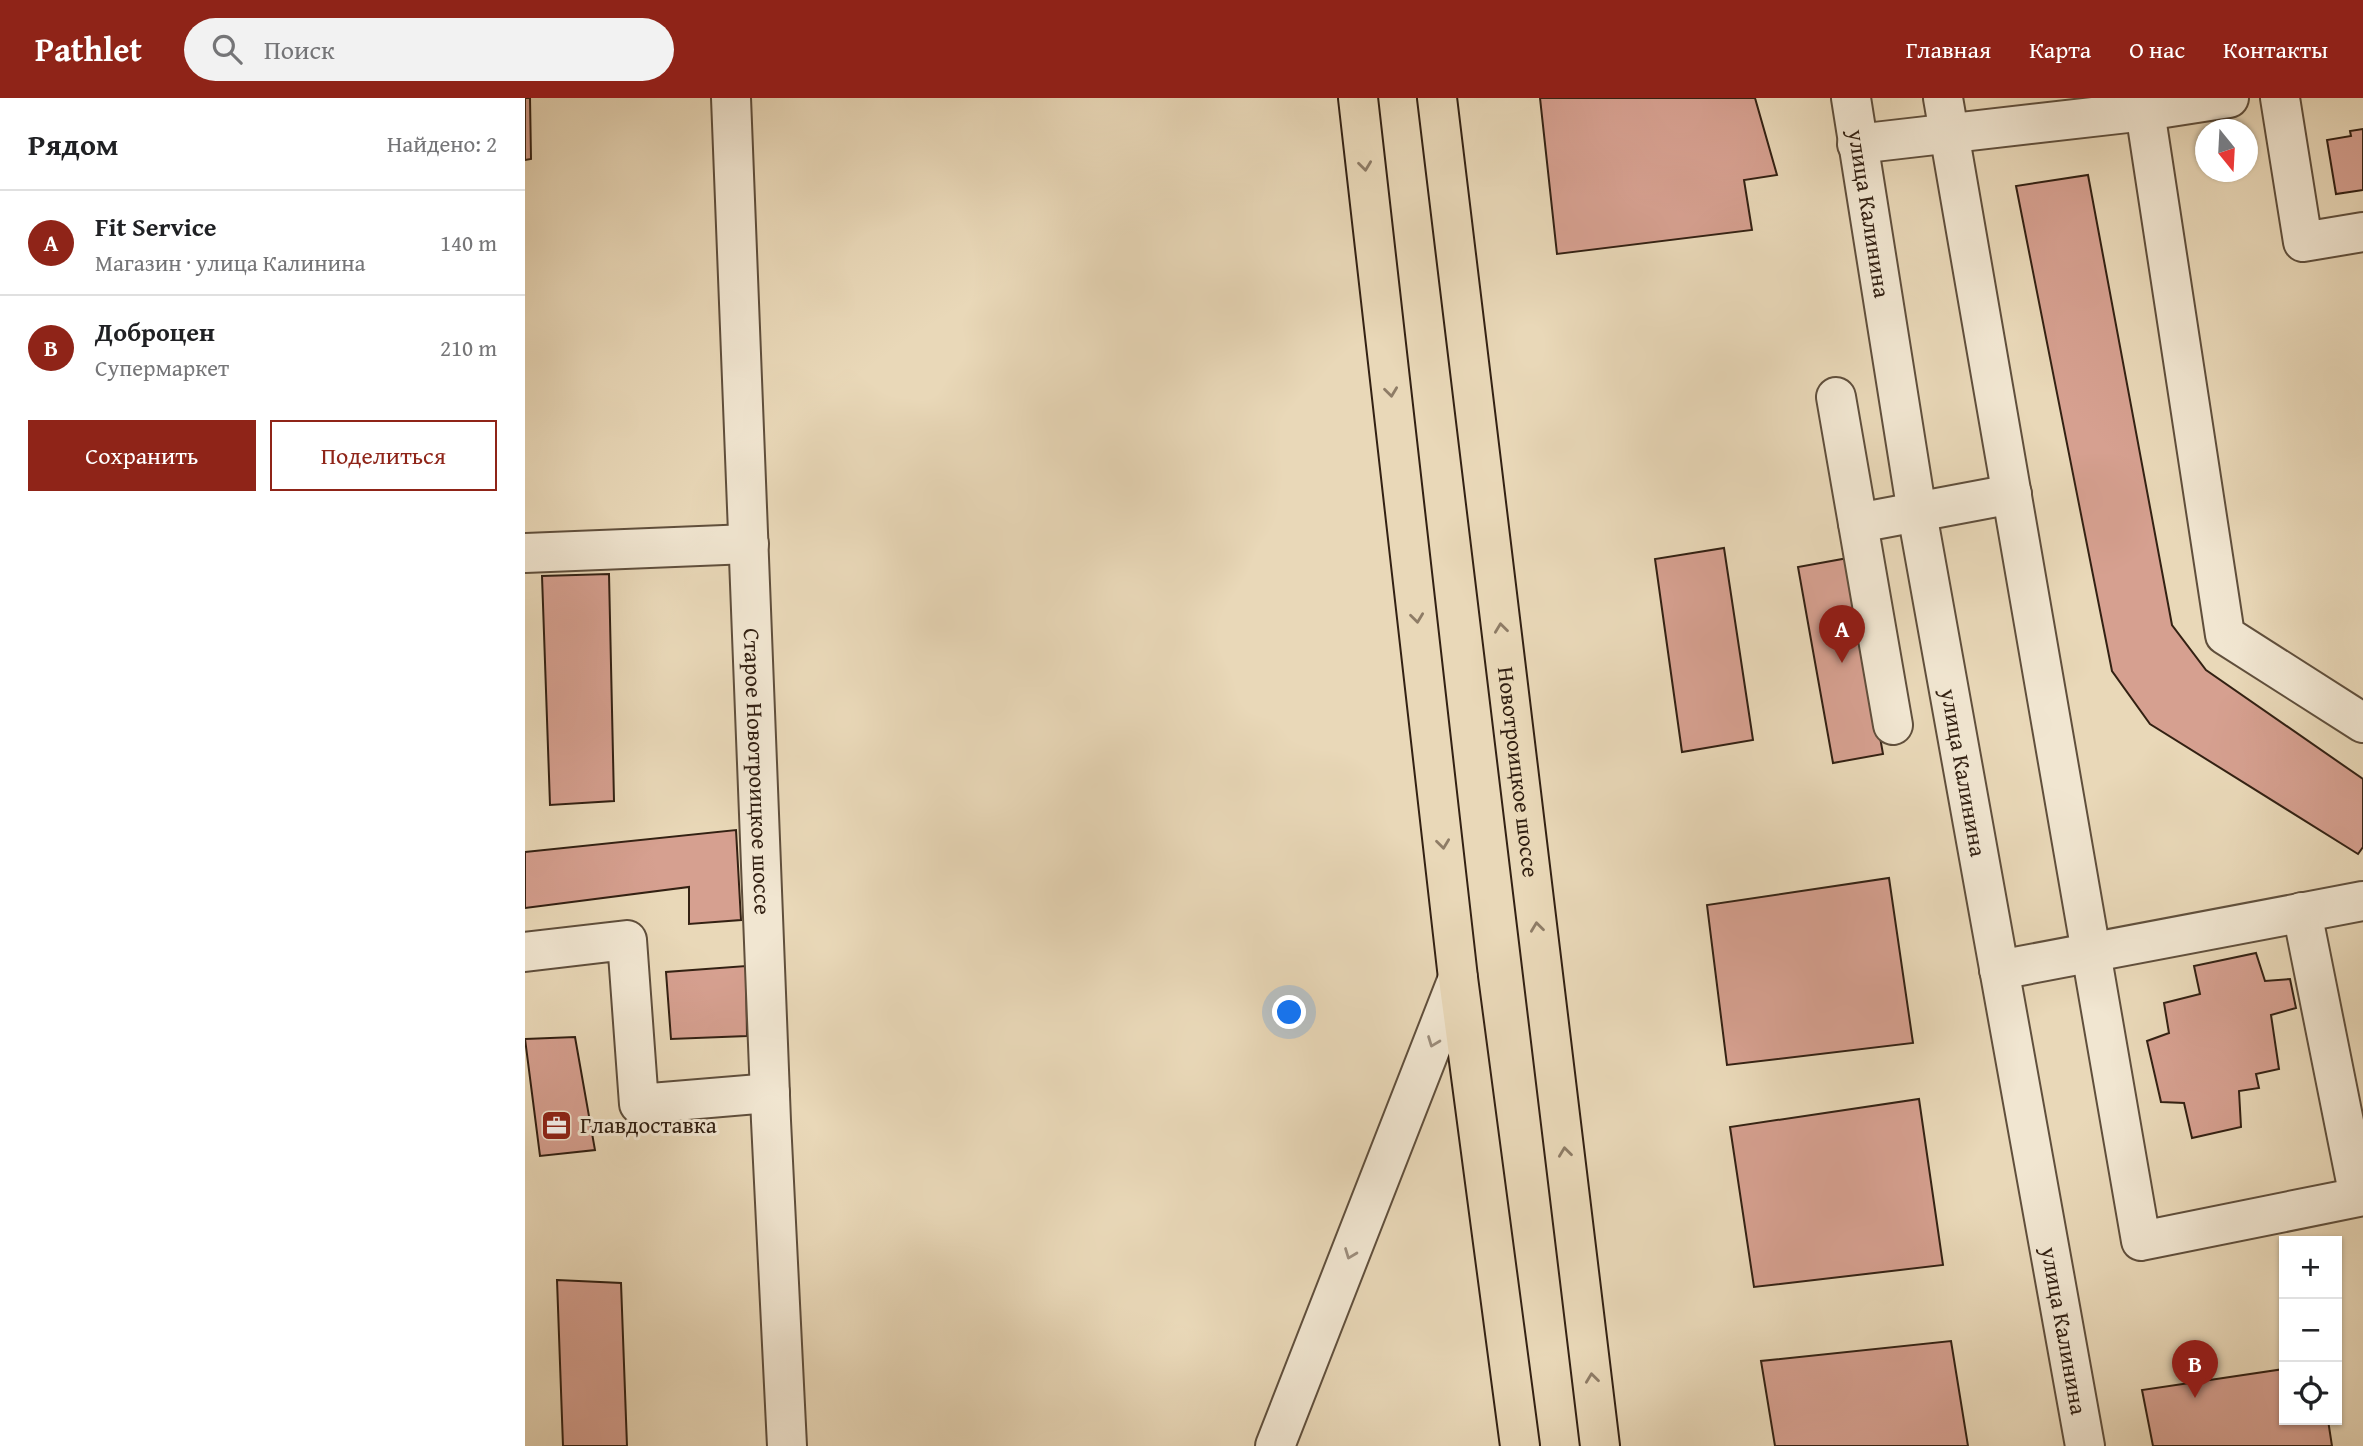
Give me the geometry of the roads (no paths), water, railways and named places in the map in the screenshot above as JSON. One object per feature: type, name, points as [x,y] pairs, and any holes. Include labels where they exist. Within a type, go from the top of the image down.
[{"type":"main road","points":[[1358,98],[1458,978],[1520,1446]]},
{"type":"main road","name":"Новотроицкое шоссе","points":[[1437,98],[1601,1446]]},
{"type":"street","name":"Старое Новотроицкое шоссе","points":[[731,98],[770,1093],[787,1446]]},
{"type":"street","name":"улица Калинина","points":[[1851,98],[1917,513],[2085,1446]]},
{"type":"street","points":[[1857,144],[1946,116],[2145,111],[2183,102],[2229,98]]},
{"type":"street","points":[[2280,98],[2303,242],[2363,232]]},
{"type":"street","points":[[2145,111],[2225,635],[2363,723]]},
{"type":"street","points":[[1946,116],[2141,1241],[2359,1197],[2302,912]]},
{"type":"street","points":[[1836,397],[1893,725]]},
{"type":"street","points":[[1858,523],[2012,494]]},
{"type":"street","points":[[525,553],[749,544]]},
{"type":"street","points":[[1999,970],[2363,901]]},
{"type":"street","points":[[525,952],[628,940],[639,1104],[770,1093]]},
{"type":"street","points":[[1275,1446],[1458,978]]},
{"type":"place","name":"Fit Service","points":[[1842,663]]},
{"type":"place","name":"Главдоставка","points":[[557,1125]]},
{"type":"place","name":"Доброцен","points":[[2195,1398]]}]
